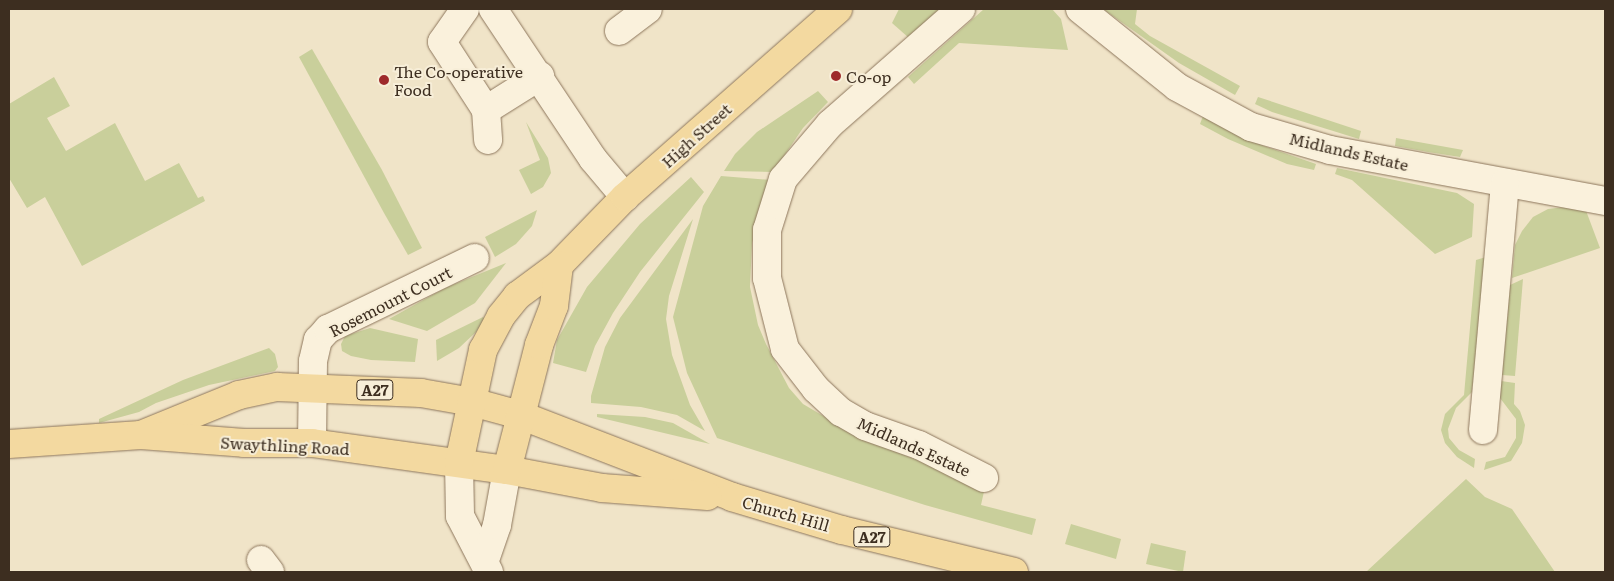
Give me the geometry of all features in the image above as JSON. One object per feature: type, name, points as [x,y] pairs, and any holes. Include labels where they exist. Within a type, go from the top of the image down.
[{"type":"main road","name":"High Street","points":[[458,463],[483,350],[501,316],[517,296],[559,266],[625,197],[838,9]]},
{"type":"main road","points":[[507,470],[539,345],[554,306],[559,266]]},
{"type":"main road","name":"Swaythling Road","points":[[140,435],[239,395],[277,387],[313,386],[421,394],[472,402]]},
{"type":"main road","name":"A27","points":[[472,402],[520,415]]},
{"type":"main road","name":"Church Hill","points":[[520,415],[732,497],[842,530],[1014,572]]},
{"type":"main road","name":"Swaythling Road","points":[[9,444],[140,435],[244,443],[312,443],[458,463]]},
{"type":"main road","name":"A27","points":[[458,463],[507,470]]},
{"type":"main road","name":"Church Hill","points":[[507,470],[602,488],[732,497]]},
{"type":"street","points":[[465,9],[442,42],[486,110],[488,140]]},
{"type":"street","points":[[494,9],[594,159],[625,197]]},
{"type":"street","points":[[619,31],[648,9]]},
{"type":"street","name":"Midlands Estate","points":[[961,9],[830,124],[783,178],[767,230],[767,278],[786,348],[816,389],[841,412],[865,426],[919,445],[984,478]]},
{"type":"street","name":"Midlands Estate","points":[[1080,9],[1177,87],[1250,127],[1330,150],[1605,201]]},
{"type":"street","points":[[486,110],[540,76]]},
{"type":"street","points":[[1483,430],[1506,183]]},
{"type":"street","name":"Rosemount Court","points":[[312,443],[313,361],[318,340],[328,329],[476,258]]},
{"type":"street","points":[[458,463],[460,516],[471,540],[487,566]]},
{"type":"street","points":[[487,566],[507,470]]},
{"type":"green space","points":[[899,9],[942,9],[909,38],[892,23]]},
{"type":"green space","points":[[984,9],[1052,9],[1061,19],[1068,50],[959,43],[914,84],[908,77]]},
{"type":"green space","points":[[1103,9],[1137,9],[1135,24],[1150,36],[1240,86],[1235,95],[1179,63]]},
{"type":"green space","points":[[312,49],[382,170],[422,248],[408,255],[384,213],[299,57]]},
{"type":"green space","points":[[54,77],[70,106],[47,118],[66,151],[115,123],[145,181],[179,163],[198,198],[203,196],[205,201],[82,266],[45,197],[27,208],[9,178],[9,104]]},
{"type":"green space","points":[[818,91],[828,102],[803,128],[773,172],[724,171],[735,154],[757,132]]},
{"type":"green space","points":[[1258,97],[1361,131],[1359,139],[1272,112],[1255,104]]},
{"type":"green space","points":[[1203,116],[1264,146],[1316,164],[1314,170],[1287,164],[1228,139],[1200,124]]},
{"type":"green space","points":[[526,122],[548,158],[551,173],[543,187],[531,194],[519,170],[540,160]]},
{"type":"green space","points":[[1396,138],[1463,150],[1460,157],[1428,152],[1395,146]]},
{"type":"green space","points":[[1337,168],[1457,193],[1474,204],[1472,237],[1435,254],[1352,180],[1335,174]]},
{"type":"green space","points":[[721,176],[771,180],[752,243],[750,287],[758,325],[789,388],[803,404],[859,437],[985,487],[981,505],[1036,519],[1032,535],[925,505],[717,438],[687,373],[673,317],[703,206]]},
{"type":"green space","points":[[691,177],[704,192],[640,272],[613,313],[595,346],[586,372],[553,363],[557,340],[587,287],[640,224]]},
{"type":"green space","points":[[1564,207],[1585,208],[1600,248],[1512,278],[1515,245],[1522,231],[1533,217],[1548,209]]},
{"type":"green space","points":[[537,210],[532,226],[516,244],[495,257],[485,237]]},
{"type":"green space","points":[[693,219],[669,296],[666,319],[672,355],[690,405],[705,431],[677,415],[641,407],[591,403],[591,396],[605,347],[620,318]]},
{"type":"green space","points":[[1486,257],[1472,392],[1456,408],[1448,429],[1449,438],[1459,450],[1475,459],[1474,468],[1457,457],[1445,443],[1441,430],[1445,414],[1464,395],[1476,260]]},
{"type":"green space","points":[[506,263],[475,303],[427,331],[389,319],[445,288]]},
{"type":"green space","points":[[1523,279],[1515,376],[1502,375],[1510,285]]},
{"type":"green space","points":[[483,317],[485,319],[476,332],[459,348],[437,361],[436,340]]},
{"type":"green space","points":[[370,328],[418,339],[415,362],[371,360],[351,356],[342,351],[341,344],[345,336]]},
{"type":"green space","points":[[269,348],[275,354],[278,367],[275,371],[209,385],[156,403],[139,412],[99,423],[99,419],[183,380]]},
{"type":"green space","points":[[1501,381],[1515,383],[1514,404],[1520,411],[1525,425],[1522,443],[1511,461],[1484,470],[1486,462],[1505,457],[1516,438],[1516,419],[1500,398]]},
{"type":"green space","points":[[597,414],[645,417],[673,423],[710,444],[597,417]]},
{"type":"green space","points":[[1466,479],[1485,497],[1512,509],[1555,572],[1366,572]]},
{"type":"green space","points":[[1071,524],[1121,539],[1116,559],[1065,544]]},
{"type":"green space","points":[[1151,543],[1186,551],[1183,572],[1146,564]]},
{"type":"place","name":"Co-op","points":[[836,76]]},
{"type":"place","name":"The Co-operative Food","points":[[384,80]]}]
